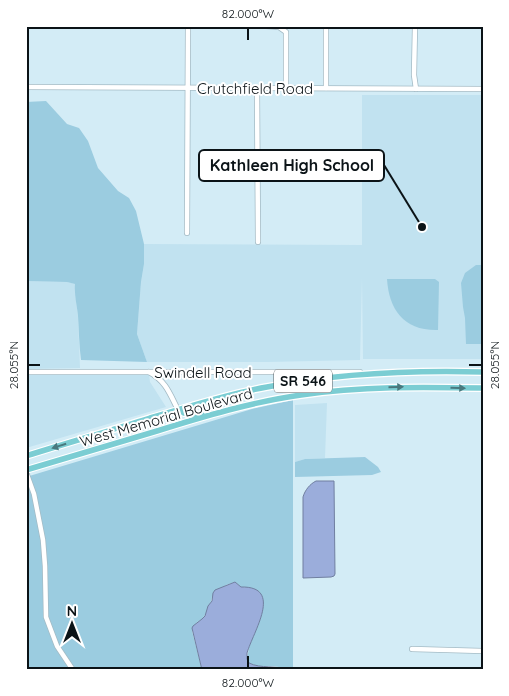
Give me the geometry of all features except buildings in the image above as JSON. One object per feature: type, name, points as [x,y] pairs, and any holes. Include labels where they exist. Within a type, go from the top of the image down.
[{"type":"main road","name":"West Memorial Boulevard","points":[[26,456],[156,416],[232,395],[278,385],[328,377],[379,372],[483,372]]},
{"type":"main road","name":"West Memorial Boulevard","points":[[26,471],[209,415],[263,402],[314,393],[384,388],[483,388]]},
{"type":"main road","points":[[178,410],[184,414],[209,415]]},
{"type":"street","points":[[187,233],[188,26]]},
{"type":"street","points":[[266,26],[279,27],[286,32],[286,88]]},
{"type":"street","points":[[326,26],[326,88]]},
{"type":"street","points":[[415,26],[414,75],[416,88]]},
{"type":"street","name":"Crutchfield Road","points":[[26,87],[483,89]]},
{"type":"street","points":[[257,88],[258,242]]},
{"type":"street","name":"Swindell Road","points":[[26,372],[379,372]]},
{"type":"street","points":[[148,372],[157,376],[166,386],[178,410]]},
{"type":"street","points":[[166,386],[165,377],[172,372]]},
{"type":"street","points":[[156,416],[160,430]]},
{"type":"street","points":[[26,471],[34,494],[43,540],[46,617],[57,646],[73,670]]},
{"type":"street","points":[[412,650],[483,651]]},
{"type":"shaded area","points":[[362,95],[483,95],[483,359],[363,359],[362,278],[360,360],[147,362],[137,334],[144,264],[144,244],[362,245]]},
{"type":"shaded area","points":[[46,101],[67,124],[79,128],[88,141],[98,168],[118,191],[129,198],[136,211],[144,244],[144,264],[137,334],[147,362],[81,360],[75,284],[67,282],[26,281],[26,102]]},
{"type":"shaded area","points":[[476,265],[483,265],[483,344],[466,344],[461,283],[465,273]]},
{"type":"shaded area","points":[[387,279],[435,279],[439,282],[438,330],[416,327],[400,316],[391,300]]},
{"type":"shaded area","points":[[26,281],[76,284],[80,368],[26,369]]},
{"type":"shaded area","points":[[26,374],[148,374],[150,382],[166,407],[26,448]]},
{"type":"shaded area","points":[[293,400],[293,670],[274,666],[257,666],[249,663],[247,659],[249,648],[245,587],[241,587],[235,582],[226,585],[212,596],[205,614],[192,631],[202,670],[26,670],[26,477],[252,409]]},
{"type":"shaded area","points":[[327,403],[325,458],[305,459],[295,462],[295,405]]},
{"type":"shaded area","points":[[365,457],[378,467],[381,472],[372,475],[295,477],[295,462],[305,459]]},
{"type":"shaded area","points":[[316,481],[334,481],[335,574],[331,577],[303,578],[303,497],[308,488]]},
{"type":"shaded area","points":[[235,582],[241,587],[254,589],[261,594],[263,602],[259,623],[247,653],[249,663],[290,670],[202,670],[192,628],[205,616],[215,590]]},
{"type":"place","name":"Kathleen High School","points":[[422,227]]}]
